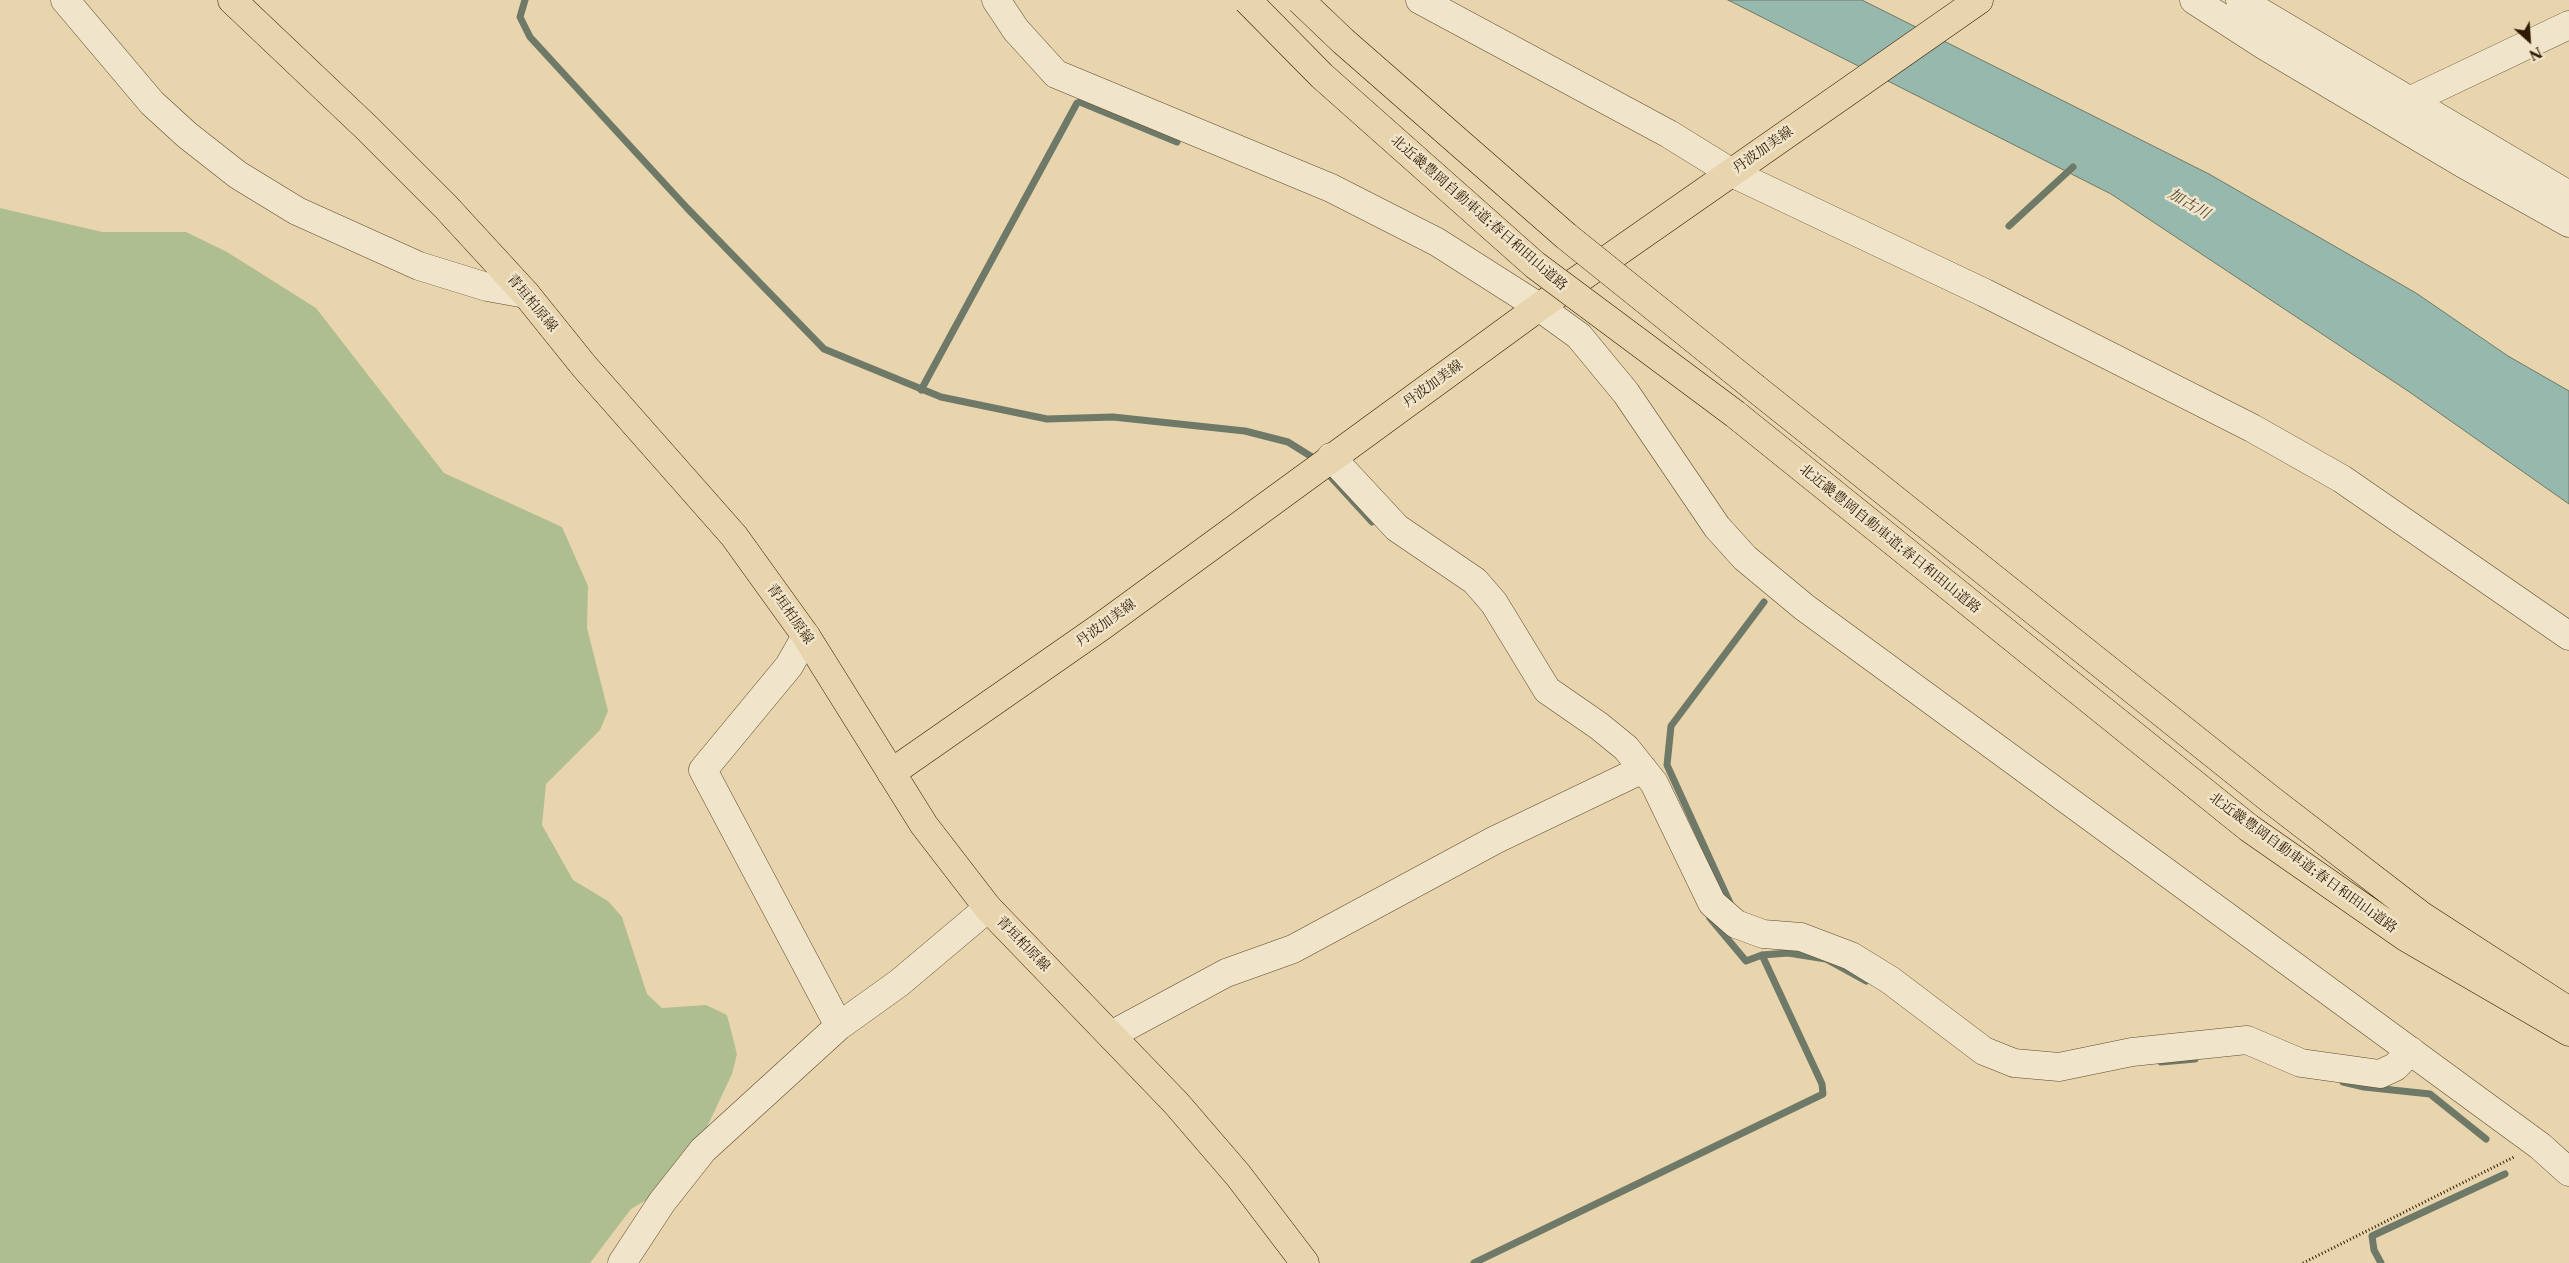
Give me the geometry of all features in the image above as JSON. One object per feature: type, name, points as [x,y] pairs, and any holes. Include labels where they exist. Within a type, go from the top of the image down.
[{"type":"main road","name":"青垣柏原線","points":[[232,0],[368,128],[526,294],[584,366],[734,536],[806,636],[924,825],[988,908],[1176,1103],[1225,1161],[1305,1263]]},
{"type":"main road","name":"北近畿豊岡自動車道;春日和田山道路","points":[[1247,0],[1322,76],[1536,264],[1734,414],[2249,828],[2407,938],[2569,1032]]},
{"type":"main road","name":"北近畿豊岡自動車道;春日和田山道路","points":[[1300,0],[1343,41],[1566,236],[2270,800],[2414,910],[2569,1011]]},
{"type":"main road","name":"丹波加美線","points":[[891,773],[1102,626],[1539,307],[1978,0]]},
{"type":"street","points":[[65,0],[152,103],[187,135],[238,175],[297,211],[419,266],[487,286],[526,294]]},
{"type":"street","points":[[996,0],[1016,30],[1056,74],[1331,188],[1437,242],[1539,307],[1578,336],[1626,393],[1717,527],[1746,558],[1812,613],[2540,1146],[2569,1172]]},
{"type":"street","points":[[1420,0],[1669,134],[1740,167],[2260,433],[2342,479],[2569,636]]},
{"type":"street","points":[[2240,0],[2569,195]]},
{"type":"street","points":[[2204,2],[2265,46],[2436,148],[2569,223]]},
{"type":"street","points":[[2409,101],[2569,25]]},
{"type":"street","points":[[1331,457],[1397,528],[1475,581],[1494,603],[1547,690],[1599,726],[1626,748],[1654,783],[1712,903],[1736,924],[1763,934],[1802,937],[1851,956],[1890,980],[1984,1051],[2014,1063],[2059,1068],[2132,1052],[2247,1040],[2301,1063],[2380,1074],[2395,1067],[2411,1051]]},
{"type":"street","points":[[806,636],[789,666],[703,770],[839,1026]]},
{"type":"street","points":[[1111,1035],[1226,974],[1292,949],[1495,840],[1643,769]]},
{"type":"street","points":[[622,1263],[662,1202],[703,1150],[839,1026],[899,983],[988,908]]},
{"type":"path","points":[[2303,1263],[2540,1146]]},
{"type":"green space","points":[[0,208],[102,232],[186,232],[227,252],[316,308],[444,473],[562,527],[588,586],[587,628],[608,711],[600,730],[546,784],[542,825],[573,880],[608,901],[622,917],[647,994],[662,1008],[706,1005],[727,1015],[737,1054],[732,1074],[683,1178],[631,1209],[590,1263],[0,1263]]},
{"type":"water","name":"加古川","points":[[1728,0],[1862,0],[2209,174],[2416,293],[2508,356],[2569,391],[2569,504],[2408,391],[2111,194]]},
{"type":"waterway","points":[[525,0],[520,17],[530,37],[687,208],[824,349],[941,397],[1047,419],[1113,417],[1245,431],[1288,442],[1312,457]]},
{"type":"waterway","points":[[921,390],[1077,103],[1080,102],[1177,142]]},
{"type":"waterway","points":[[2009,226],[2073,167]]},
{"type":"waterway","points":[[1329,475],[1372,522]]},
{"type":"waterway","points":[[1730,903],[1667,765],[1671,726],[1764,602]]},
{"type":"waterway","points":[[1710,918],[1746,961],[1762,955],[1788,953],[1826,959],[1866,981]]},
{"type":"waterway","points":[[1474,1263],[1823,1094],[1822,1084],[1762,955]]},
{"type":"waterway","points":[[2161,1062],[2195,1059]]},
{"type":"waterway","points":[[2343,1082],[2364,1087],[2430,1094],[2486,1139]]},
{"type":"waterway","points":[[2381,1263],[2374,1250],[2372,1236],[2505,1174]]}]
